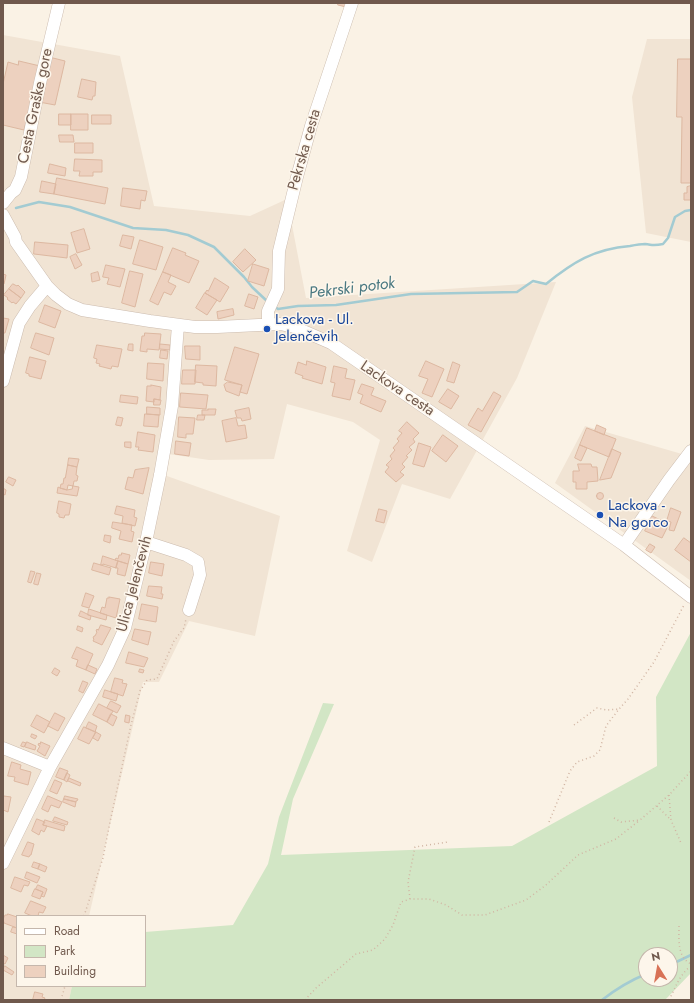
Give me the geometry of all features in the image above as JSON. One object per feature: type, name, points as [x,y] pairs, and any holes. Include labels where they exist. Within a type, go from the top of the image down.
[{"type":"street","name":"Cesta Graške gore","points":[[3,203],[15,190],[23,166],[59,3]]},
{"type":"street","name":"Pekrska cesta","points":[[268,324],[268,311],[278,289],[279,250],[297,177],[311,126],[352,3]]},
{"type":"street","points":[[4,220],[15,195],[15,190]]},
{"type":"street","name":"Lackova cesta","points":[[4,220],[15,237],[16,242],[47,286],[68,304],[82,310],[178,325],[217,327],[280,324],[294,326],[331,343],[624,545],[690,596]]},
{"type":"street","points":[[3,234],[16,242]]},
{"type":"street","points":[[3,381],[19,323],[30,306],[47,286]]},
{"type":"street","name":"Ulica Jelenčevih","points":[[3,864],[50,767],[108,664],[125,628],[146,542],[172,406],[178,325]]},
{"type":"street","points":[[624,545],[668,480],[691,451]]},
{"type":"street","points":[[146,542],[186,555],[198,562],[200,575],[189,610]]},
{"type":"street","points":[[3,748],[50,767]]},
{"type":"path","points":[[548,822],[570,771],[577,762],[594,756],[600,750],[606,726],[628,699],[654,662],[690,596]]},
{"type":"path","points":[[84,915],[104,858],[113,808],[140,691],[147,680],[157,680],[174,641],[184,628],[189,610]]},
{"type":"path","points":[[574,725],[597,708],[607,710],[619,709]]},
{"type":"path","points":[[305,1000],[316,988],[356,954],[373,950],[385,939],[393,924],[401,902],[410,899],[429,899],[446,905],[462,916],[485,915],[526,900],[546,885],[578,855],[616,839],[657,806],[691,771]]},
{"type":"path","points":[[669,795],[671,820],[681,843]]},
{"type":"path","points":[[657,806],[671,820]]},
{"type":"path","points":[[614,818],[621,822],[640,820]]},
{"type":"path","points":[[410,899],[408,882],[415,847],[448,842]]},
{"type":"path","points":[[669,1000],[678,980],[684,971],[691,965],[686,962],[682,956],[679,946],[679,926]]},
{"type":"path","points":[[61,1000],[65,987]]},
{"type":"shaded area","points":[[3,35],[120,56],[154,206],[250,216],[287,199],[306,298],[556,282],[517,378],[450,499],[402,484],[372,562],[347,551],[380,440],[353,422],[287,404],[274,459],[209,460],[168,454],[164,475],[280,516],[255,636],[189,621],[159,682],[143,682],[89,915],[16,915],[16,987],[72,987],[69,1000],[3,1000]]},
{"type":"shaded area","points":[[647,39],[691,39],[691,242],[646,233],[632,97]]},
{"type":"shaded area","points":[[585,426],[682,454],[691,442],[691,581],[555,483]]},
{"type":"green space","points":[[691,632],[691,973],[678,986],[678,947],[638,947],[638,987],[678,987],[665,1000],[69,1000],[72,987],[146,987],[146,932],[233,925],[268,864],[279,817],[323,703],[334,704],[293,799],[281,855],[512,846],[657,766],[656,697]]},
{"type":"building","points":[[338,3],[347,3],[346,7],[338,5]]},
{"type":"building","points":[[49,57],[65,61],[55,105],[39,102]]},
{"type":"building","points":[[678,59],[691,59],[691,183],[681,183],[682,117],[677,117]]},
{"type":"building","points":[[19,61],[40,66],[24,130],[3,125],[3,84],[8,62],[18,65]]},
{"type":"building","points":[[82,79],[96,82],[95,96],[93,96],[92,100],[78,97]]},
{"type":"building","points":[[59,114],[71,114],[71,125],[59,125]]},
{"type":"building","points":[[71,114],[88,114],[88,130],[71,130]]},
{"type":"building","points":[[92,115],[111,115],[111,124],[92,124]]},
{"type":"building","points":[[59,135],[73,135],[74,142],[60,142]]},
{"type":"building","points":[[75,143],[93,143],[93,153],[75,153]]},
{"type":"building","points":[[75,159],[102,160],[102,172],[93,172],[93,176],[79,176],[80,171],[74,171]]},
{"type":"building","points":[[50,164],[66,168],[65,176],[48,173]]},
{"type":"building","points":[[57,178],[108,188],[105,204],[54,194]]},
{"type":"building","points":[[42,181],[56,184],[54,194],[40,192]]},
{"type":"building","points":[[691,186],[691,200],[684,200],[684,193],[687,193],[687,187]]},
{"type":"building","points":[[123,188],[147,191],[145,201],[141,200],[140,209],[121,206]]},
{"type":"building","points":[[84,229],[90,249],[77,253],[71,233]]},
{"type":"building","points":[[123,235],[134,237],[131,249],[120,246]]},
{"type":"building","points":[[140,240],[163,247],[156,270],[133,264]]},
{"type":"building","points":[[35,242],[68,245],[67,258],[34,254]]},
{"type":"building","points":[[173,248],[186,253],[185,255],[199,261],[189,283],[163,272]]},
{"type":"building","points":[[245,249],[256,260],[243,272],[233,262]]},
{"type":"building","points":[[76,254],[82,265],[75,269],[70,257]]},
{"type":"building","points":[[253,264],[269,269],[264,286],[248,281]]},
{"type":"building","points":[[106,265],[125,269],[120,287],[107,284],[109,278],[103,277]]},
{"type":"building","points":[[130,271],[143,274],[135,307],[122,303]]},
{"type":"building","points":[[98,272],[100,280],[92,282],[91,274]]},
{"type":"building","points":[[163,272],[171,275],[168,282],[176,286],[171,295],[164,292],[158,305],[150,301]]},
{"type":"building","points":[[3,274],[6,275],[4,284],[3,284]]},
{"type":"building","points":[[215,278],[229,287],[220,302],[205,293],[207,290],[208,291]]},
{"type":"building","points":[[13,284],[18,285],[25,292],[21,298],[9,289]]},
{"type":"building","points":[[9,289],[21,298],[16,304],[13,302],[12,303],[4,295]]},
{"type":"building","points":[[205,293],[217,300],[207,315],[196,308]]},
{"type":"building","points":[[249,294],[258,297],[254,309],[245,306]]},
{"type":"building","points":[[45,305],[61,311],[55,328],[39,322]]},
{"type":"building","points":[[233,309],[234,315],[218,319],[217,312]]},
{"type":"building","points":[[3,318],[9,319],[5,333],[3,333]]},
{"type":"building","points":[[36,333],[54,338],[49,355],[31,348]]},
{"type":"building","points":[[145,333],[161,334],[159,350],[147,349],[147,352],[140,351],[142,336],[144,336]]},
{"type":"building","points":[[129,344],[133,344],[133,351],[128,350]]},
{"type":"building","points":[[160,344],[170,345],[170,350],[160,349]]},
{"type":"building","points":[[97,345],[122,349],[118,367],[112,366],[111,369],[99,366],[100,364],[96,363],[97,359],[94,358]]},
{"type":"building","points":[[185,346],[200,346],[200,360],[186,359]]},
{"type":"building","points":[[235,347],[259,354],[247,394],[240,392],[242,385],[225,380]]},
{"type":"building","points":[[161,350],[168,351],[167,359],[160,358]]},
{"type":"building","points":[[30,357],[46,361],[41,379],[29,376],[29,374],[26,373]]},
{"type":"building","points":[[307,361],[326,367],[322,384],[302,378],[303,376],[295,373],[298,362],[306,365]]},
{"type":"building","points":[[426,361],[444,369],[432,397],[422,393],[428,379],[419,376]]},
{"type":"building","points":[[453,362],[460,365],[454,383],[447,381]]},
{"type":"building","points":[[148,363],[164,364],[163,381],[147,379]]},
{"type":"building","points":[[196,365],[217,366],[216,386],[203,385],[203,383],[195,382]]},
{"type":"building","points":[[334,366],[347,369],[345,378],[355,380],[350,400],[332,396],[335,383],[331,382]]},
{"type":"building","points":[[183,370],[196,370],[195,384],[182,384]]},
{"type":"building","points":[[228,382],[242,385],[239,396],[226,391],[224,385]]},
{"type":"building","points":[[362,384],[374,388],[371,395],[386,401],[381,412],[360,403],[363,395],[358,393]]},
{"type":"building","points":[[151,385],[161,387],[160,400],[154,399],[154,402],[146,401],[147,386]]},
{"type":"building","points":[[448,389],[459,396],[451,409],[439,402]]},
{"type":"building","points":[[494,392],[501,396],[481,432],[468,425],[478,408],[482,411]]},
{"type":"building","points":[[181,393],[208,395],[206,409],[180,407]]},
{"type":"building","points":[[121,395],[138,397],[137,404],[120,402]]},
{"type":"building","points":[[154,399],[161,400],[160,405],[154,405]]},
{"type":"building","points":[[147,407],[160,408],[160,415],[147,414]]},
{"type":"building","points":[[249,408],[251,419],[242,421],[241,418],[237,418],[235,411]]},
{"type":"building","points":[[216,409],[215,415],[202,415],[202,410]]},
{"type":"building","points":[[145,414],[159,415],[158,427],[144,426]]},
{"type":"building","points":[[198,415],[205,415],[204,420],[197,420]]},
{"type":"building","points":[[118,417],[123,418],[121,426],[116,425]]},
{"type":"building","points":[[179,417],[195,418],[193,434],[186,434],[186,438],[178,437]]},
{"type":"building","points":[[236,418],[238,426],[245,425],[247,438],[226,442],[222,421]]},
{"type":"building","points":[[407,422],[419,433],[413,439],[415,442],[409,447],[412,450],[406,456],[408,457],[402,464],[405,467],[400,472],[404,475],[396,482],[385,472],[389,467],[386,465],[392,459],[390,456],[395,450],[393,448],[399,441],[397,439],[402,433],[399,431]]},
{"type":"building","points":[[597,425],[606,429],[604,435],[595,431]]},
{"type":"building","points":[[587,428],[616,439],[609,457],[580,445]]},
{"type":"building","points":[[138,432],[155,435],[153,452],[138,450],[139,447],[136,447]]},
{"type":"building","points":[[443,435],[458,446],[446,462],[432,451]]},
{"type":"building","points":[[176,441],[191,443],[189,456],[175,454]]},
{"type":"building","points":[[125,442],[131,442],[131,448],[125,447]]},
{"type":"building","points":[[419,443],[431,447],[424,467],[413,464]]},
{"type":"building","points":[[580,445],[587,448],[581,461],[575,458]]},
{"type":"building","points":[[612,449],[621,453],[611,478],[600,480]]},
{"type":"building","points":[[69,458],[79,459],[77,467],[68,465]]},
{"type":"building","points":[[578,464],[591,464],[592,467],[597,467],[598,481],[587,482],[587,489],[576,489],[576,482],[573,482],[573,471],[579,471]]},
{"type":"building","points":[[68,465],[77,467],[76,475],[78,476],[77,481],[74,481],[73,486],[68,485],[67,490],[60,488],[61,484],[63,484]]},
{"type":"building","points":[[149,468],[143,494],[125,489],[128,477],[133,478],[135,470]]},
{"type":"building","points":[[9,477],[16,480],[13,486],[6,482]]},
{"type":"building","points":[[73,486],[79,487],[77,496],[57,493],[58,487],[67,490],[72,489]]},
{"type":"building","points":[[3,488],[6,490],[5,495],[3,494]]},
{"type":"building","points":[[600,493],[603,496],[600,499],[597,496]]},
{"type":"building","points":[[59,501],[71,504],[69,515],[65,515],[64,518],[59,517],[59,514],[57,513]]},
{"type":"building","points":[[117,506],[135,510],[134,517],[137,518],[135,526],[122,523],[123,516],[115,514]]},
{"type":"building","points":[[671,508],[681,512],[674,531],[669,530],[671,522],[667,521]]},
{"type":"building","points":[[379,509],[387,511],[384,523],[376,521]]},
{"type":"building","points":[[652,516],[669,524],[662,538],[645,531]]},
{"type":"building","points":[[113,522],[132,525],[131,531],[134,532],[132,542],[119,539],[121,531],[112,528]]},
{"type":"building","points":[[105,535],[111,536],[110,543],[104,541]]},
{"type":"building","points":[[684,538],[691,543],[691,562],[675,550]]},
{"type":"building","points":[[650,544],[655,547],[651,553],[646,550]]},
{"type":"building","points":[[122,553],[130,555],[128,564],[115,560],[116,558],[118,559],[119,555]]},
{"type":"building","points":[[103,556],[118,561],[116,568],[103,564],[101,565]]},
{"type":"building","points":[[118,561],[128,564],[125,576],[117,574],[118,568],[116,568]]},
{"type":"building","points":[[151,562],[164,564],[162,576],[149,573]]},
{"type":"building","points":[[94,563],[111,568],[109,575],[92,570]]},
{"type":"building","points":[[31,571],[35,572],[31,583],[28,582]]},
{"type":"building","points":[[37,573],[41,574],[38,585],[34,584]]},
{"type":"building","points":[[149,586],[162,587],[162,599],[147,596]]},
{"type":"building","points":[[86,593],[94,596],[89,608],[82,606]]},
{"type":"building","points":[[107,598],[120,599],[116,618],[100,613],[102,607],[105,608]]},
{"type":"building","points":[[142,604],[158,607],[156,622],[139,619]]},
{"type":"building","points":[[89,609],[107,615],[106,620],[88,615]]},
{"type":"building","points":[[81,611],[91,616],[90,620],[79,616]]},
{"type":"building","points":[[101,625],[111,628],[102,645],[93,641],[97,629],[98,630]]},
{"type":"building","points":[[78,626],[83,628],[82,632],[77,630]]},
{"type":"building","points":[[135,629],[151,632],[148,645],[132,640]]},
{"type":"building","points":[[77,647],[93,654],[86,670],[76,666],[78,660],[72,658]]},
{"type":"building","points":[[129,652],[148,658],[144,667],[126,663]]},
{"type":"building","points":[[88,665],[97,669],[95,674],[86,670]]},
{"type":"building","points":[[55,668],[60,671],[57,676],[52,673]]},
{"type":"building","points":[[140,669],[144,670],[143,673],[139,672]]},
{"type":"building","points":[[115,678],[123,680],[122,683],[127,684],[123,696],[111,692]]},
{"type":"building","points":[[83,681],[88,683],[83,693],[79,691]]},
{"type":"building","points":[[105,690],[118,694],[116,701],[103,697]]},
{"type":"building","points":[[111,701],[121,706],[117,713],[107,708]]},
{"type":"building","points":[[99,704],[113,711],[107,722],[93,715]]},
{"type":"building","points":[[55,713],[65,718],[58,731],[48,726]]},
{"type":"building","points":[[111,714],[117,717],[113,726],[107,722]]},
{"type":"building","points":[[37,715],[50,722],[44,733],[31,726]]},
{"type":"building","points":[[126,715],[130,716],[129,723],[125,722]]},
{"type":"building","points":[[89,722],[97,726],[95,732],[86,728]]},
{"type":"building","points":[[84,727],[96,732],[89,744],[78,739]]},
{"type":"building","points":[[96,732],[101,735],[98,741],[93,738]]},
{"type":"building","points":[[32,734],[37,736],[35,739],[31,737]]},
{"type":"building","points":[[23,742],[26,743],[24,747],[21,746]]},
{"type":"building","points":[[27,742],[36,746],[35,750],[25,747]]},
{"type":"building","points":[[41,742],[50,746],[45,756],[37,751],[40,746],[38,745]]},
{"type":"building","points":[[12,762],[21,765],[20,769],[31,772],[28,785],[14,781],[15,777],[8,776]]},
{"type":"building","points":[[60,768],[68,771],[64,780],[56,777]]},
{"type":"building","points":[[67,773],[70,775],[67,782],[64,780]]},
{"type":"building","points":[[69,778],[81,783],[80,786],[68,781]]},
{"type":"building","points":[[55,780],[62,783],[57,794],[50,791]]},
{"type":"building","points":[[4,796],[11,797],[8,812],[3,810]]},
{"type":"building","points":[[48,796],[62,802],[59,808],[51,805],[48,812],[42,809]]},
{"type":"building","points":[[65,796],[78,799],[76,802],[64,799]]},
{"type":"building","points":[[64,799],[76,802],[75,807],[63,802]]},
{"type":"building","points":[[55,817],[68,822],[67,825],[53,821]]},
{"type":"building","points":[[37,819],[45,822],[43,825],[47,826],[44,832],[41,830],[39,835],[32,831]]},
{"type":"building","points":[[45,820],[65,826],[64,831],[43,825]]},
{"type":"building","points":[[28,842],[34,844],[29,857],[22,855]]},
{"type":"building","points":[[34,862],[40,864],[38,869],[32,867]]},
{"type":"building","points":[[40,864],[47,867],[45,872],[38,869]]},
{"type":"building","points":[[27,872],[40,877],[37,883],[25,878]]},
{"type":"building","points":[[15,877],[30,882],[28,886],[24,885],[21,892],[11,888]]},
{"type":"building","points":[[38,885],[47,889],[44,897],[41,896],[43,892],[36,889]]},
{"type":"building","points":[[35,889],[43,892],[40,899],[32,896]]},
{"type":"building","points":[[31,901],[46,907],[43,913],[39,912],[38,915],[30,915],[25,913]]},
{"type":"building","points":[[5,915],[16,917],[16,928],[4,923],[3,919]]},
{"type":"building","points":[[13,927],[16,928],[16,934],[11,932]]},
{"type":"building","points":[[3,955],[8,958],[5,964],[3,963]]},
{"type":"building","points":[[5,966],[14,972],[12,975],[3,970]]},
{"type":"building","points":[[35,992],[43,994],[42,997],[45,998],[44,1000],[33,1000]]},
{"type":"waterway","name":"Pekrski potok","points":[[16,208],[39,202],[70,207],[133,228],[166,230],[188,235],[214,247],[268,302]]},
{"type":"waterway","name":"Pekrski potok","points":[[274,306],[278,309],[298,306],[336,305],[411,294],[517,292],[533,281],[546,284],[575,263],[605,250],[645,244],[663,244],[668,238],[675,217],[685,211],[691,210]]},
{"type":"waterway","points":[[678,961],[691,955]]},
{"type":"waterway","points":[[602,1000],[612,992],[638,977]]},
{"type":"place","name":"Lackova - Ul. Jelenčevih","points":[[267,329]]},
{"type":"place","name":"Lackova - Na gorco","points":[[600,515]]}]
